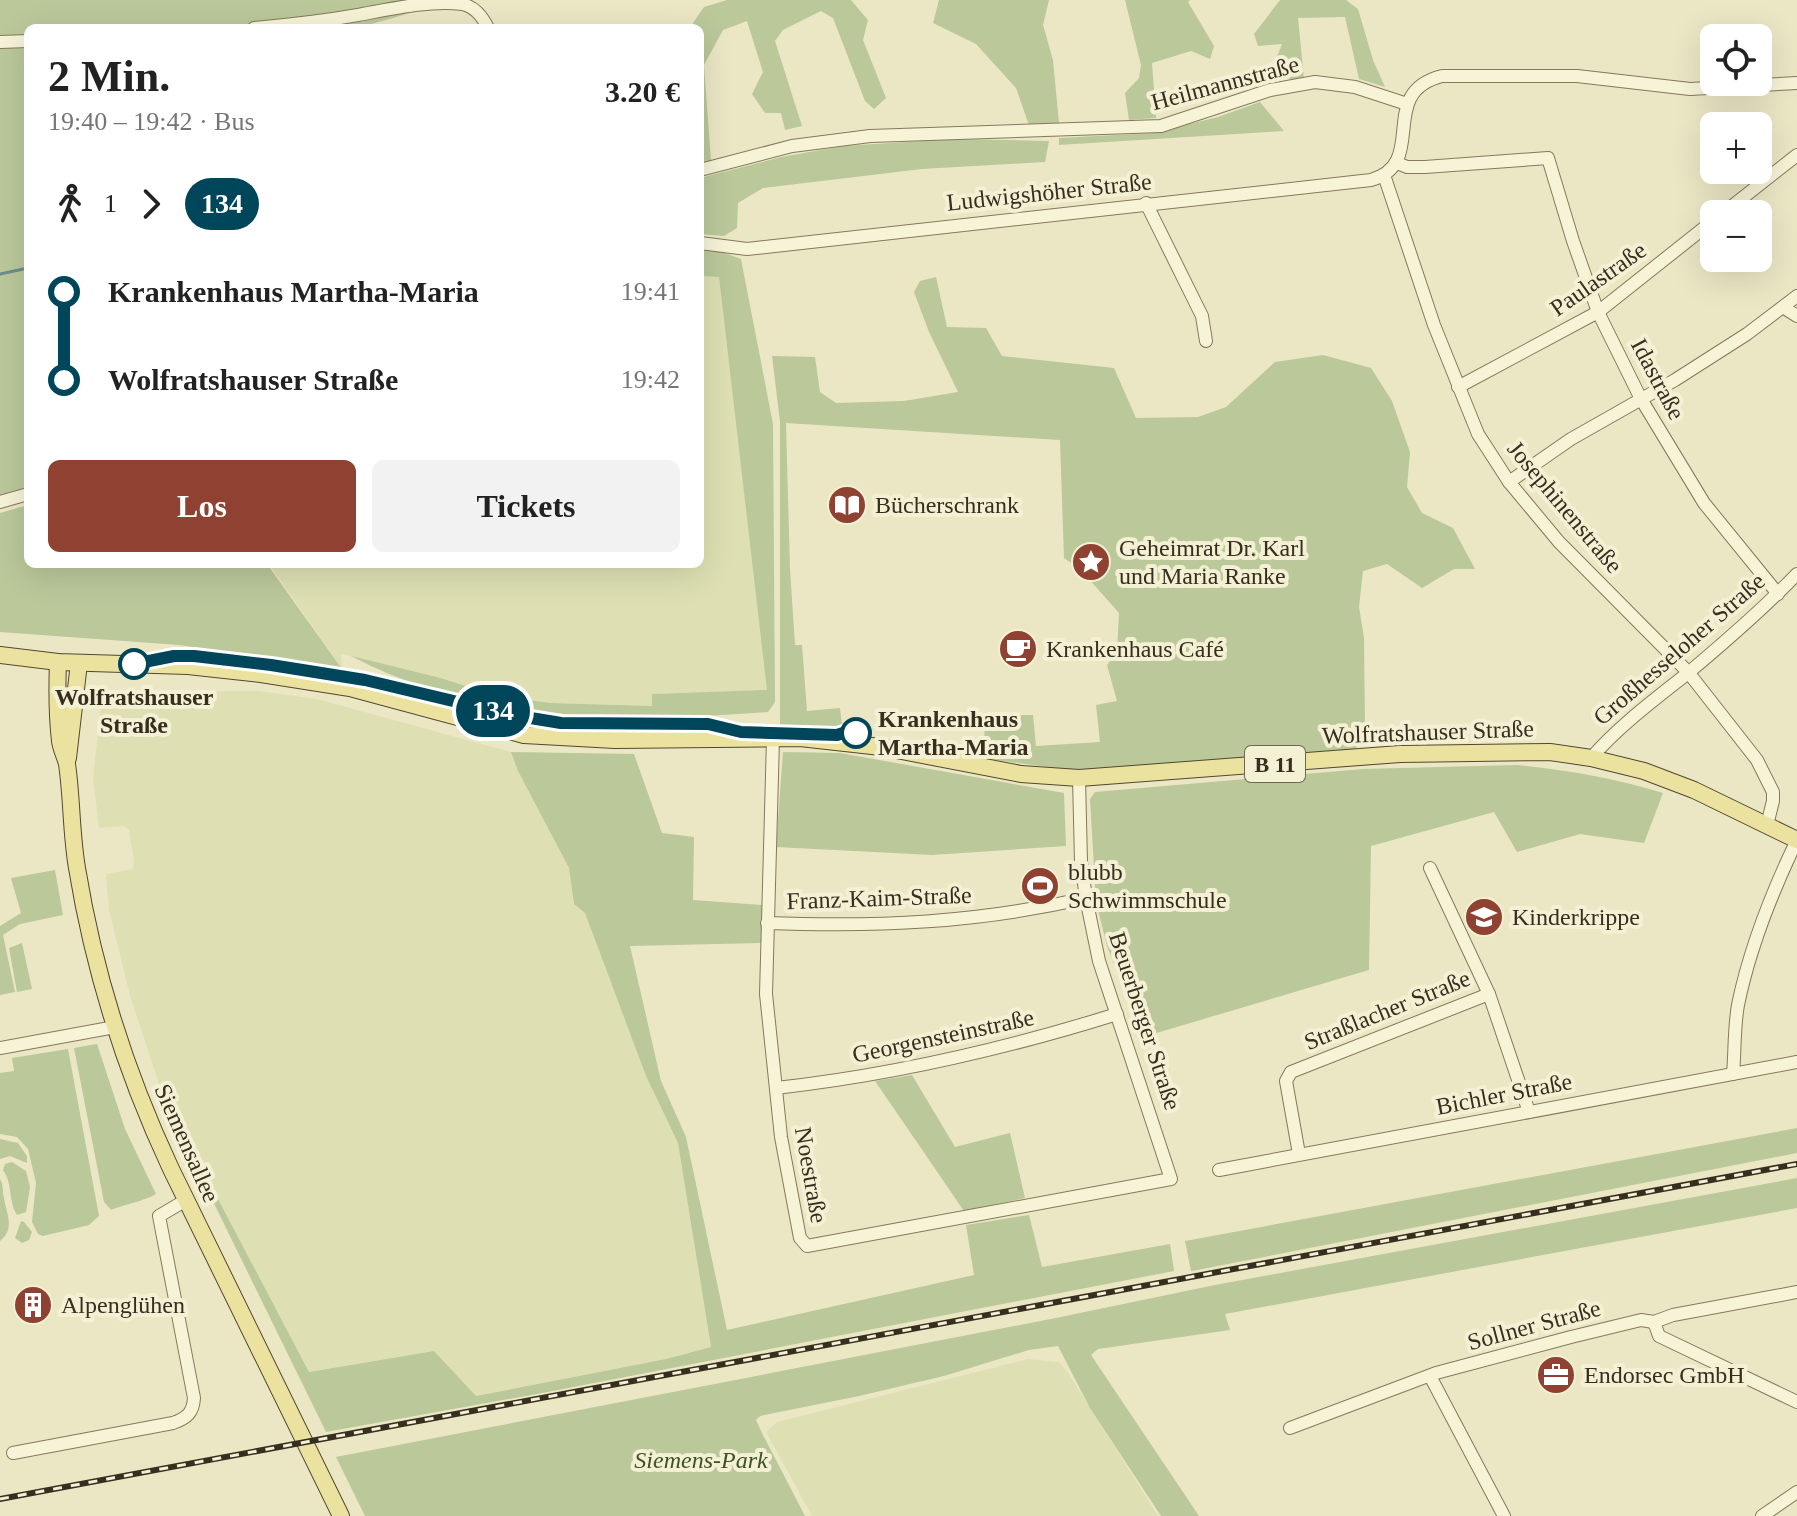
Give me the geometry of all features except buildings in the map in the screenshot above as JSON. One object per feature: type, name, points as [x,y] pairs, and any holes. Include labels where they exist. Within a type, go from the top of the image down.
[{"type":"main road","name":"Wolfratshauser Straße","points":[[0,655],[58,662],[188,666],[350,688],[524,735],[615,740],[800,738],[880,746],[1021,774],[1079,778],[1400,754],[1523,750],[1591,758],[1644,771],[1694,790],[1797,840]]},
{"type":"main road","name":"Siemensallee","points":[[58,662],[61,743],[66,764],[71,832],[83,903],[115,1027],[144,1112],[341,1516]]},
{"type":"main road","name":"Siemensallee","points":[[66,764],[79,663]]},
{"type":"street","points":[[286,24],[409,4],[448,2],[479,4],[486,24]]},
{"type":"street","points":[[0,42],[24,41]]},
{"type":"street","points":[[1384,175],[1397,163],[1407,104],[1421,84],[1432,79],[1457,75],[1577,76],[1690,89],[1797,83]]},
{"type":"street","name":"Heilmannstraße","points":[[704,169],[792,146],[870,136],[1161,126],[1270,90],[1315,82],[1355,87],[1407,104]]},
{"type":"street","points":[[1740,200],[1797,155]]},
{"type":"street","name":"Idastraße","points":[[1397,163],[1407,167],[1425,167],[1548,158],[1598,312],[1641,399],[1704,503],[1778,594]]},
{"type":"street","name":"Ludwigshöher Straße","points":[[704,244],[747,249],[1363,181],[1384,175]]},
{"type":"street","name":"Josephinenstraße","points":[[1384,175],[1434,325],[1478,434],[1509,482],[1587,572],[1688,672],[1757,760],[1768,779],[1773,801],[1767,825]]},
{"type":"street","points":[[1146,203],[1202,316],[1206,341]]},
{"type":"street","name":"Paulastraße","points":[[1458,387],[1598,312],[1700,231]]},
{"type":"street","points":[[1509,482],[1571,439],[1747,334],[1797,296]]},
{"type":"street","points":[[1783,307],[1797,316]]},
{"type":"street","points":[[0,502],[24,495]]},
{"type":"street","name":"Großhesseloher Straße","points":[[1591,758],[1617,730],[1778,594],[1797,574]]},
{"type":"street","name":"Noestraße","points":[[773,739],[766,994],[781,1137],[797,1226],[800,1238],[807,1246],[1171,1179]]},
{"type":"street","name":"Beuerberger Straße","points":[[1079,778],[1081,862],[1099,961],[1171,1179]]},
{"type":"street","points":[[1733,1074],[1738,1007],[1744,982],[1769,908],[1797,840]]},
{"type":"street","points":[[1430,868],[1489,994],[1529,1112]]},
{"type":"street","name":"Franz-Kaim-Straße","points":[[767,923],[923,924],[977,918],[1086,898]]},
{"type":"street","name":"Straßlacher Straße","points":[[1299,1154],[1286,1081],[1291,1072],[1489,994]]},
{"type":"street","name":"Georgensteinstraße","points":[[776,1088],[836,1081],[1004,1048],[1117,1014]]},
{"type":"street","points":[[0,1048],[115,1027]]},
{"type":"street","name":"Bichler Straße","points":[[1219,1170],[1797,1062]]},
{"type":"street","points":[[13,1453],[173,1423],[185,1419],[193,1410],[194,1398],[159,1216],[186,1200]]},
{"type":"street","name":"Sollner Straße","points":[[1290,1428],[1430,1376],[1571,1337],[1641,1320],[1654,1322],[1673,1315],[1797,1292]]},
{"type":"street","points":[[1654,1322],[1659,1336],[1797,1402]]},
{"type":"street","points":[[1430,1376],[1504,1516]]},
{"type":"street","points":[[1762,1516],[1797,1492]]},
{"type":"green space","points":[[0,0],[437,0],[425,9],[371,24],[24,24],[24,489],[0,496]]},
{"type":"green space","points":[[727,0],[851,0],[868,20],[863,40],[886,98],[874,109],[865,101],[833,18],[821,11],[783,30],[775,41],[802,126],[785,130],[781,113],[765,113],[752,94],[763,72],[747,21],[723,30],[704,65],[704,24],[692,24],[704,7]]},
{"type":"green space","points":[[939,0],[1049,0],[1043,25],[1053,60],[1059,123],[1029,125],[1016,88],[976,44],[933,23]]},
{"type":"green space","points":[[1125,0],[1190,0],[1188,2],[1214,46],[1210,59],[1191,51],[1152,63],[1156,118],[1129,120],[1125,93],[1139,78],[1141,65]]},
{"type":"green space","points":[[1280,0],[1346,0],[1358,9],[1373,60],[1385,87],[1359,79],[1345,17],[1298,18],[1304,79],[1275,79],[1272,69],[1282,44],[1258,46],[1254,34]]},
{"type":"green space","points":[[704,65],[711,161],[704,163]]},
{"type":"green space","points":[[1260,102],[1284,131],[1059,145],[1059,138],[1153,133],[1218,117]]},
{"type":"green space","points":[[954,139],[1049,141],[1045,162],[922,169],[763,188],[738,203],[737,228],[724,236],[704,234],[704,177],[781,157],[843,146]]},
{"type":"green space","points":[[704,250],[722,252],[741,259],[773,424],[775,702],[768,712],[608,717],[502,706],[450,695],[400,678],[351,656],[495,695],[550,703],[652,706],[652,694],[767,690],[719,277],[704,276]]},
{"type":"green space","points":[[704,276],[719,277],[768,690],[652,694],[652,706],[550,703],[495,695],[437,677],[341,654],[342,669],[272,568],[704,568]]},
{"type":"green space","points":[[936,277],[947,327],[986,328],[1002,356],[1114,368],[1136,418],[1198,417],[1226,407],[1275,362],[1323,355],[1371,368],[1392,401],[1410,452],[1407,487],[1422,513],[1453,528],[1475,569],[1454,569],[1422,588],[1387,564],[1363,571],[1359,607],[1364,638],[1365,726],[1356,749],[1085,772],[989,759],[984,752],[985,712],[1033,715],[1036,746],[1100,742],[1096,705],[1117,701],[1107,665],[1117,651],[1119,613],[1081,570],[1064,558],[1060,440],[786,423],[795,645],[802,645],[807,711],[840,708],[843,735],[780,732],[780,422],[772,356],[815,357],[820,392],[836,403],[904,401],[958,392],[914,292],[920,281]]},
{"type":"green space","points":[[24,506],[24,568],[270,568],[342,669],[179,645],[0,632],[0,513]]},
{"type":"green space","points":[[259,691],[317,699],[511,752],[569,868],[574,904],[585,913],[646,1076],[678,1143],[711,1347],[666,1359],[475,1396],[434,1351],[309,1372],[185,1136],[178,1129],[159,1084],[130,996],[109,910],[106,874],[133,869],[129,830],[124,826],[99,828],[93,777],[102,698]]},
{"type":"green space","points":[[511,752],[634,754],[662,833],[694,837],[693,900],[762,905],[761,943],[630,946],[661,1081],[686,1137],[727,1330],[974,1275],[966,1225],[1029,1215],[1042,1267],[1170,1244],[1174,1271],[326,1432],[178,1130],[185,1136],[309,1372],[434,1351],[476,1396],[666,1359],[711,1347],[678,1143],[646,1076],[585,913],[574,904],[569,868]]},
{"type":"green space","points":[[783,752],[840,753],[1064,793],[1066,846],[932,855],[776,847]]},
{"type":"green space","points":[[1517,765],[1591,775],[1663,793],[1644,843],[1580,834],[1517,852],[1494,812],[1371,846],[1369,970],[1143,1037],[1107,946],[1096,902],[1090,799],[1095,792],[1363,769]]},
{"type":"green space","points":[[55,870],[63,915],[20,924],[3,935],[15,992],[0,995],[0,926],[21,913],[11,878]]},
{"type":"green space","points":[[22,943],[32,989],[17,992],[9,948]]},
{"type":"green space","points":[[97,1044],[125,1129],[156,1194],[111,1210],[104,1202],[74,1048]]},
{"type":"green space","points":[[68,1049],[99,1216],[89,1225],[43,1236],[38,1234],[32,1222],[36,1183],[28,1149],[17,1137],[0,1134],[0,1073],[14,1071],[12,1058]]},
{"type":"green space","points":[[912,1075],[955,1147],[1010,1133],[1025,1198],[964,1211],[875,1081]]},
{"type":"green space","points":[[1797,1128],[1797,1153],[1191,1271],[1185,1241]]},
{"type":"green space","points":[[0,1139],[18,1143],[27,1156],[27,1163],[10,1156],[0,1159]]},
{"type":"green space","points":[[12,1162],[26,1171],[30,1187],[26,1212],[17,1215],[3,1170],[5,1164]]},
{"type":"green space","name":"Siemens-Park","points":[[1797,1178],[1797,1208],[1225,1314],[1230,1330],[1098,1349],[1091,1355],[1199,1516],[1161,1516],[1090,1408],[1058,1346],[1029,1350],[944,1376],[859,1396],[760,1416],[756,1420],[805,1516],[365,1516],[336,1457],[1215,1285]]},
{"type":"green space","points":[[0,1179],[9,1226],[0,1241]]},
{"type":"green space","points":[[21,1221],[32,1232],[29,1240],[22,1243],[15,1238]]},
{"type":"green space","points":[[1028,1359],[1059,1362],[1069,1374],[1158,1516],[812,1516],[766,1432],[777,1422]]},
{"type":"waterway","points":[[0,274],[24,269]]},
{"type":"railway","points":[[0,1499],[1797,1164]]},
{"type":"bus line","name":"134","points":[[134,664],[174,656],[194,656],[271,665],[365,680],[512,715],[561,723],[708,724],[741,732],[856,733]]},
{"type":"place","name":"Bücherschrank","points":[[847,505]]},
{"type":"place","name":"Geheimrat Dr. Karl und Maria Ranke","points":[[1091,562]]},
{"type":"place","name":"Krankenhaus Café","points":[[1018,649]]},
{"type":"place","name":"Wolfratshauser Straße","points":[[134,664]]},
{"type":"place","name":"Krankenhaus Martha-Maria","points":[[856,733]]},
{"type":"place","name":"blubb Schwimmschule","points":[[1040,886]]},
{"type":"place","name":"Kinderkrippe","points":[[1484,917]]},
{"type":"place","name":"Alpenglühen","points":[[33,1305]]},
{"type":"place","name":"Endorsec GmbH","points":[[1556,1375]]}]
